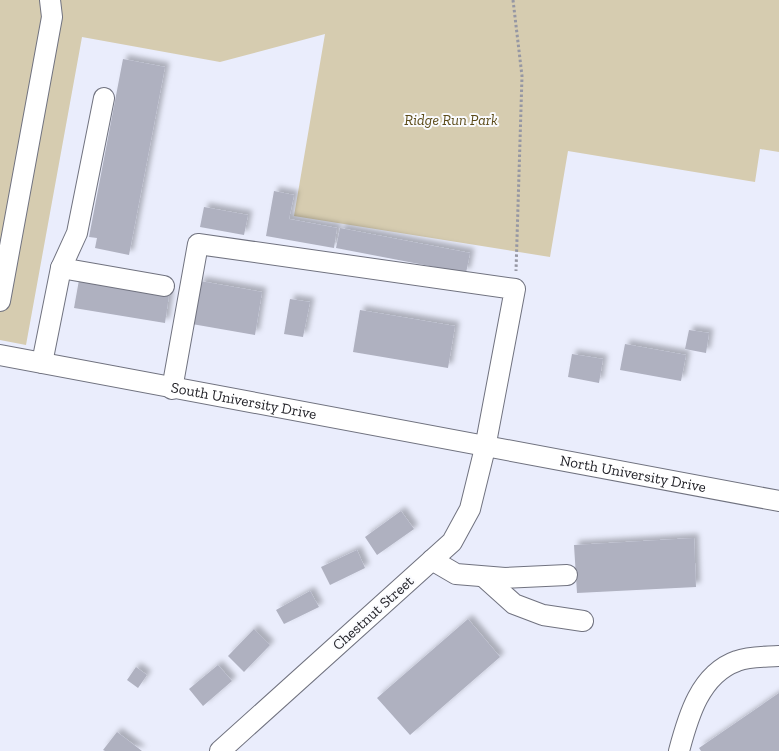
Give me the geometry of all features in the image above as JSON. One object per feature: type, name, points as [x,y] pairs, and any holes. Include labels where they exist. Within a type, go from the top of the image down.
[{"type":"street","points":[[0,301],[52,18],[50,0]]},
{"type":"street","points":[[42,363],[61,268],[77,233],[104,98]]},
{"type":"street","points":[[172,389],[198,244],[516,289]]},
{"type":"street","points":[[61,268],[164,286]]},
{"type":"street","name":"Chestnut Street","points":[[220,751],[452,542],[470,509],[485,448],[516,289]]},
{"type":"street","name":"South University Drive","points":[[0,355],[485,448]]},
{"type":"street","name":"North University Drive","points":[[485,448],[779,501]]},
{"type":"street","points":[[432,560],[456,574],[505,578],[567,575]]},
{"type":"street","points":[[484,577],[514,604],[543,614],[583,621]]},
{"type":"street","points":[[679,751],[688,716],[709,679],[736,661],[779,656]]},
{"type":"path","points":[[513,0],[522,76],[516,289]]},
{"type":"green space","name":"Ridge Run Park","points":[[0,0],[779,0],[779,152],[760,149],[755,182],[568,151],[550,257],[294,216],[325,34],[220,62],[82,37],[26,345],[0,340]]},
{"type":"building","points":[[123,59],[165,67],[129,255],[95,248],[97,238],[89,237]]},
{"type":"building","points":[[274,191],[294,195],[289,219],[337,228],[334,248],[266,236]]},
{"type":"building","points":[[204,207],[248,215],[244,235],[200,227]]},
{"type":"building","points":[[340,228],[470,253],[466,273],[336,248]]},
{"type":"building","points":[[79,280],[169,295],[165,323],[74,308]]},
{"type":"building","points":[[200,281],[262,292],[255,335],[192,324]]},
{"type":"building","points":[[290,299],[310,302],[303,337],[284,334]]},
{"type":"building","points":[[360,310],[455,326],[448,368],[353,352]]},
{"type":"building","points":[[689,330],[709,333],[706,353],[685,349]]},
{"type":"building","points":[[625,344],[686,355],[681,381],[620,370]]},
{"type":"building","points":[[572,354],[603,359],[599,383],[568,377]]},
{"type":"building","points":[[401,511],[414,529],[377,555],[365,537]]},
{"type":"building","points":[[694,538],[696,587],[577,593],[574,545]]},
{"type":"building","points":[[357,550],[365,568],[330,585],[321,567]]},
{"type":"building","points":[[310,591],[319,607],[284,624],[276,610]]},
{"type":"building","points":[[468,619],[500,657],[410,735],[377,698]]},
{"type":"building","points":[[254,629],[270,645],[244,672],[228,656]]},
{"type":"building","points":[[218,665],[232,681],[203,706],[189,689]]},
{"type":"building","points":[[136,667],[147,675],[138,688],[127,680]]},
{"type":"building","points":[[779,693],[779,751],[701,751],[699,748]]},
{"type":"building","points":[[117,732],[142,751],[103,750]]}]
